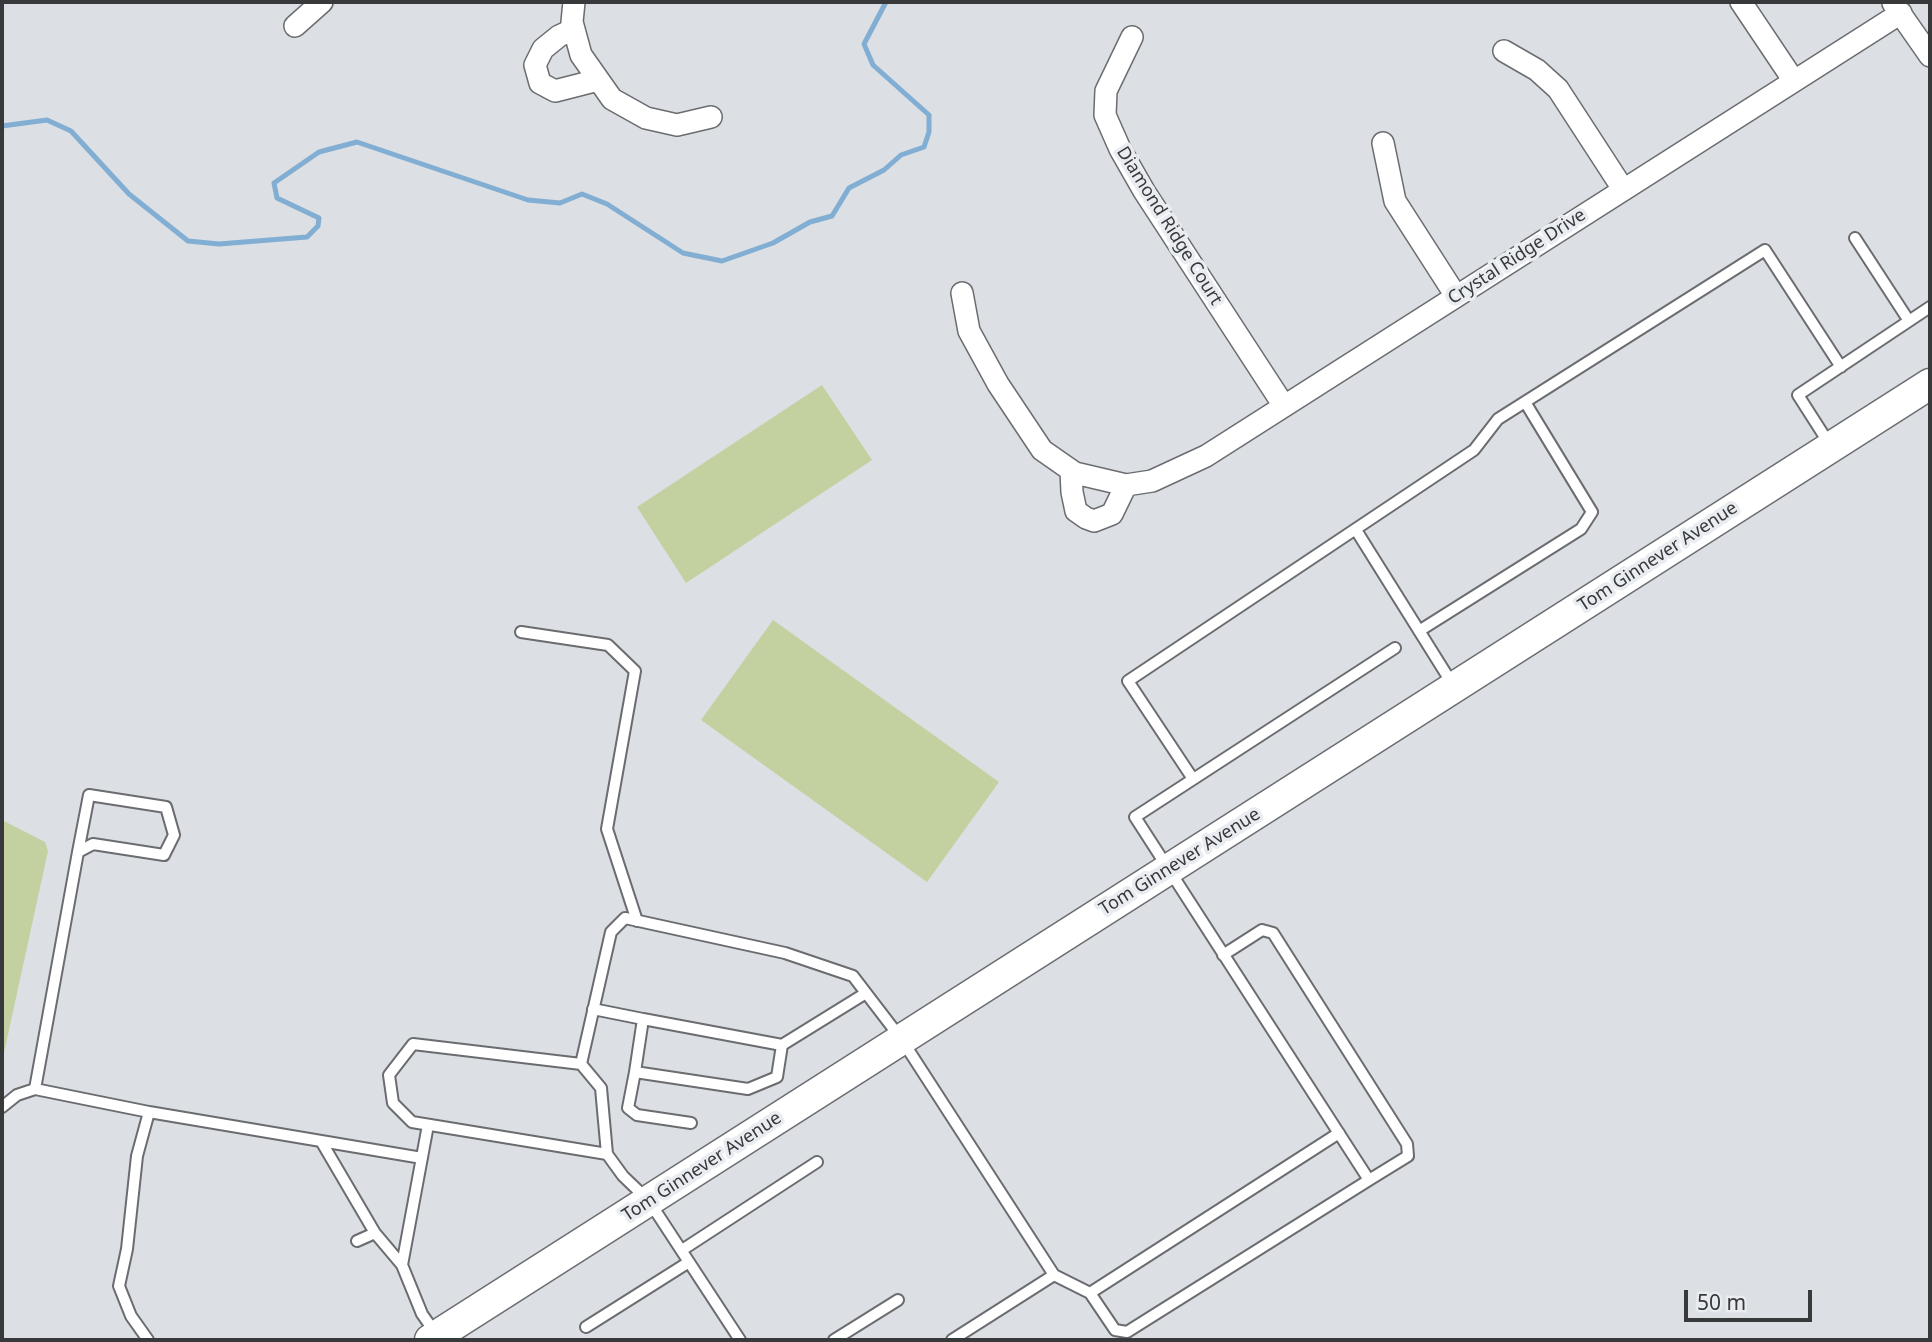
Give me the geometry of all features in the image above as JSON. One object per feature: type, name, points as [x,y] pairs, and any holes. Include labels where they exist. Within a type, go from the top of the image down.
[{"type":"main road","name":"Tom Ginnever Avenue","points":[[436,1339],[1930,384]]},
{"type":"street","points":[[295,26],[322,2]]},
{"type":"street","points":[[575,2],[572,22],[580,55],[612,99],[646,118],[677,125],[711,117]]},
{"type":"street","points":[[1741,2],[1794,81]]},
{"type":"street","points":[[1896,7],[1930,57]]},
{"type":"street","name":"Crystal Ridge Drive","points":[[962,293],[969,331],[998,384],[1042,450],[1072,471],[1126,485],[1152,481],[1206,456],[1794,81],[1896,7]]},
{"type":"street","points":[[574,30],[559,36],[543,49],[535,65],[540,83],[555,91],[598,80]]},
{"type":"street","name":"Diamond Ridge Court","points":[[1132,37],[1106,91],[1105,115],[1120,149],[1144,191],[1284,406]]},
{"type":"street","points":[[1504,51],[1536,70],[1558,89],[1623,189]]},
{"type":"street","points":[[1382,143],[1395,201],[1456,296]]},
{"type":"street","points":[[1072,471],[1076,511],[1086,519],[1094,521],[1112,514],[1126,485]]},
{"type":"lane","points":[[1855,238],[1909,321]]},
{"type":"lane","points":[[1193,779],[1128,681],[1474,450],[1498,419],[1765,250],[1841,367]]},
{"type":"lane","points":[[1832,447],[1798,395],[1930,307]]},
{"type":"lane","points":[[1419,631],[1581,529],[1592,512],[1525,402]]},
{"type":"lane","points":[[1356,530],[1454,688]]},
{"type":"lane","points":[[521,632],[608,645],[635,671],[607,829],[637,921]]},
{"type":"lane","points":[[1369,1180],[1135,817],[1395,648]]},
{"type":"lane","points":[[35,1089],[78,852],[89,795],[166,807],[174,835],[164,855],[93,844],[78,852]]},
{"type":"lane","points":[[581,1064],[611,932],[625,918],[785,953],[853,976],[902,1040],[1054,1275],[1090,1293],[1115,1330],[1127,1332],[1408,1157],[1407,1144],[1273,933],[1262,930],[1223,955]]},
{"type":"lane","points":[[593,1009],[782,1045],[866,993]]},
{"type":"lane","points":[[643,1019],[628,1108],[637,1115],[691,1123]]},
{"type":"lane","points":[[607,1154],[412,1122],[393,1104],[389,1075],[413,1045],[581,1064],[601,1088],[607,1154],[623,1176],[649,1201],[740,1340]]},
{"type":"lane","points":[[635,1072],[748,1089],[777,1077],[782,1045]]},
{"type":"lane","points":[[2,1107],[17,1095],[35,1089],[149,1112],[422,1158]]},
{"type":"lane","points":[[148,1340],[131,1316],[119,1286],[127,1249],[137,1156],[149,1112]]},
{"type":"lane","points":[[402,1265],[428,1125]]},
{"type":"lane","points":[[1090,1293],[1339,1133]]},
{"type":"lane","points":[[321,1141],[374,1233],[402,1265],[422,1314],[436,1339]]},
{"type":"lane","points":[[682,1250],[817,1162]]},
{"type":"lane","points":[[356,1241],[374,1233]]},
{"type":"lane","points":[[586,1327],[689,1262]]},
{"type":"lane","points":[[952,1340],[1054,1275]]},
{"type":"lane","points":[[834,1340],[898,1300]]},
{"type":"green space","points":[[822,385],[872,460],[686,583],[637,507]]},
{"type":"green space","points":[[773,620],[999,782],[927,882],[701,720]]},
{"type":"green space","points":[[2,820],[45,842],[48,851],[2,1062]]},
{"type":"waterway","points":[[2,126],[47,120],[71,131],[129,194],[188,241],[219,244],[307,237],[318,226],[319,218],[277,198],[274,183],[319,152],[357,142],[528,200],[560,203],[582,194],[607,204],[683,253],[722,261],[773,243],[810,222],[832,216],[849,188],[884,170],[901,155],[924,147],[929,132],[929,115],[873,65],[864,44],[886,2]]}]
